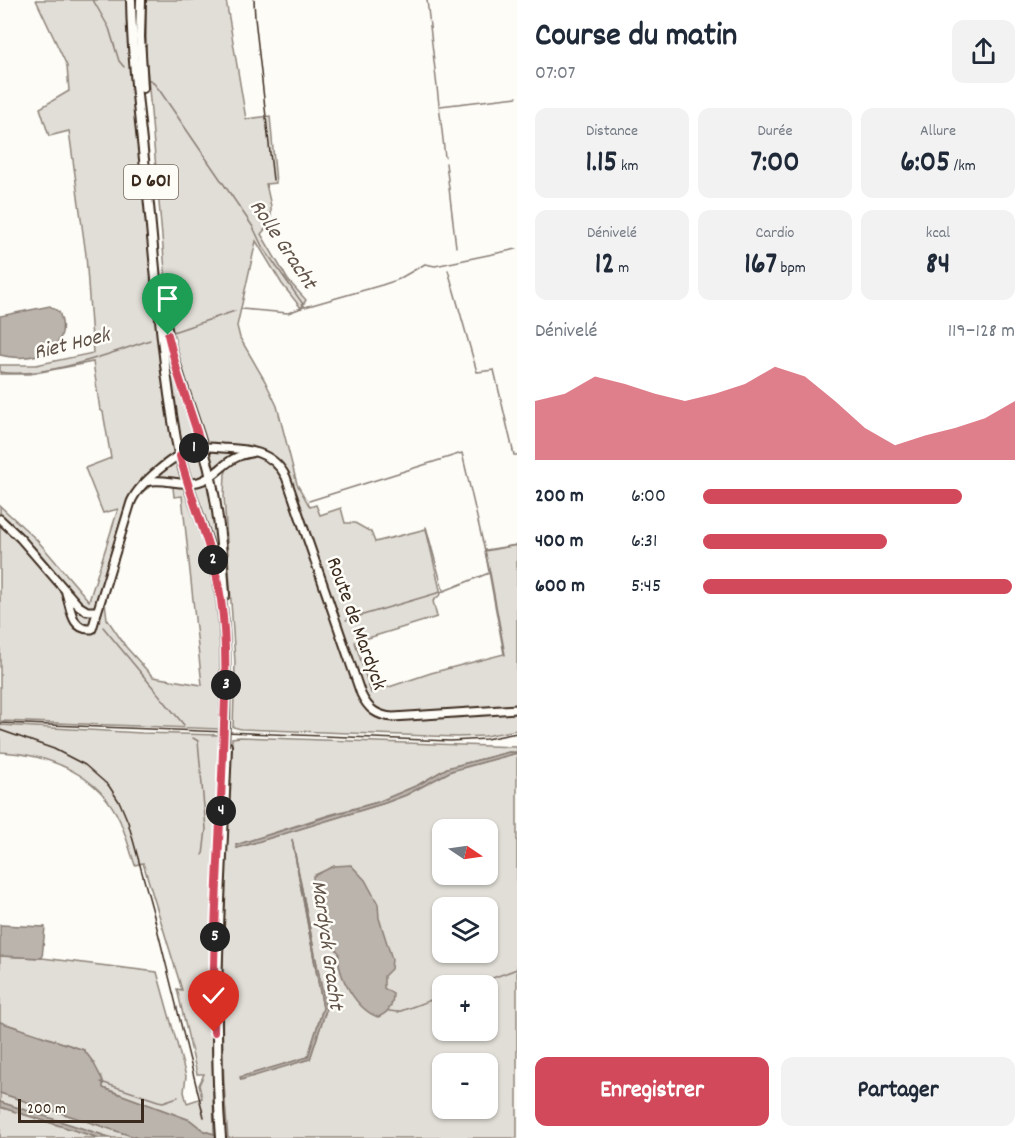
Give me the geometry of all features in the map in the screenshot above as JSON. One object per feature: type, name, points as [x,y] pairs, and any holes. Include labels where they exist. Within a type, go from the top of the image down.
[{"type":"main road","name":"D 601","points":[[131,0],[158,303],[180,456],[212,555],[222,602],[226,658],[226,719]]},
{"type":"main road","name":"D 601","points":[[141,0],[143,93],[164,311],[176,367],[202,447],[214,496],[221,542],[228,627],[229,668],[214,988],[220,1138]]},
{"type":"main road","name":"Route de Mardyck","points":[[144,483],[180,456],[202,447],[245,449],[274,461],[286,477],[361,694],[370,708],[378,714],[390,717],[517,709]]},
{"type":"main road","points":[[93,627],[132,499],[144,483],[159,480],[198,482],[210,477],[226,462],[237,456],[259,453]]},
{"type":"main road","points":[[214,496],[220,468]]},
{"type":"main road","points":[[0,519],[24,542],[79,606],[93,627]]},
{"type":"main road","points":[[66,593],[75,624],[81,628],[93,627]]},
{"type":"main road","points":[[79,606],[87,611],[97,611]]},
{"type":"shaded area","points":[[36,0],[126,0],[173,440],[181,476],[210,564],[217,600],[221,655],[220,729],[0,721],[0,506],[37,540],[89,601],[118,509],[103,513],[85,468],[111,458],[103,412],[100,410],[93,362],[30,374],[0,374],[0,365],[36,365],[93,353],[86,255],[69,131],[49,136],[40,108],[69,91],[67,66]],"holes":[[[162,484],[173,487],[174,497],[182,496],[202,685],[153,677],[126,647],[107,619],[105,602],[137,495],[151,486]]]},
{"type":"shaded area","points":[[146,0],[226,0],[246,119],[270,116],[276,183],[266,184],[271,206],[271,223],[261,234],[288,280],[306,300],[301,308],[282,284],[256,241],[237,326],[240,338],[277,406],[297,484],[310,507],[316,505],[320,515],[341,508],[345,523],[355,523],[371,532],[375,542],[426,529],[441,594],[433,601],[437,617],[355,642],[371,693],[431,673],[504,654],[485,550],[517,545],[517,730],[485,736],[457,737],[233,727],[235,662],[224,496],[227,469],[213,470],[208,459],[176,359],[170,327],[146,55]]},
{"type":"shaded area","points":[[50,306],[59,312],[62,326],[61,337],[55,345],[46,352],[35,355],[11,357],[0,355],[0,316]]},
{"type":"shaded area","points":[[171,359],[196,437],[209,490],[218,543],[220,570],[218,571],[178,438],[173,410]]},
{"type":"shaded area","points":[[0,725],[220,735],[211,997],[214,1134],[204,1131],[190,1120],[103,1088],[103,1081],[84,1050],[0,1022],[0,956],[42,958],[157,972],[186,1076],[184,1092],[187,1103],[202,1098],[199,1085],[204,1074],[197,1074],[177,989],[182,990],[143,863],[135,865],[120,821],[111,805],[99,791],[85,779],[54,762],[0,752]]},
{"type":"shaded area","points":[[232,738],[517,747],[517,752],[447,768],[418,785],[378,802],[236,845],[237,848],[385,803],[406,795],[451,771],[517,753],[517,1138],[228,1138],[222,1038],[225,888]],"holes":[[[292,839],[326,1010],[310,1059],[241,1079],[241,1077],[308,1057],[323,1008]]]},
{"type":"shaded area","points":[[509,752],[517,753],[451,771],[406,795],[385,803],[237,848],[236,845],[378,802],[418,785],[447,768]]},
{"type":"shaded area","points":[[292,839],[326,1010],[310,1059],[241,1080],[240,1077],[308,1057],[323,1008]]},
{"type":"shaded area","points":[[351,865],[365,880],[378,904],[379,918],[392,959],[391,969],[384,976],[384,988],[393,994],[392,1002],[388,1011],[378,1017],[363,1007],[344,981],[339,953],[325,930],[320,903],[314,897],[313,876],[334,866]]},
{"type":"shaded area","points":[[0,925],[45,927],[42,958],[0,956]]},
{"type":"shaded area","points":[[0,1022],[84,1050],[103,1081],[103,1088],[190,1120],[204,1131],[227,1138],[138,1138],[0,1093]]},
{"type":"shaded area","points":[[0,1093],[138,1138],[112,1138],[0,1102]]},
{"type":"shaded area","points":[[0,1102],[112,1138],[99,1138],[0,1107]]},
{"type":"shaded area","points":[[0,1107],[99,1138],[0,1138]]},
{"type":"waterway","name":"Rolle Gracht","points":[[93,0],[109,28],[119,61],[124,67]]},
{"type":"waterway","points":[[427,0],[445,157]]},
{"type":"waterway","name":"Rolle Gracht","points":[[147,79],[152,81],[160,91],[305,307],[397,280],[425,264],[435,266],[517,249]]},
{"type":"waterway","points":[[440,106],[517,97]]},
{"type":"waterway","points":[[446,163],[456,247]]},
{"type":"waterway","points":[[448,270],[477,372],[494,370],[514,455],[517,455]]},
{"type":"waterway","name":"Riet Hoek","points":[[241,309],[288,313],[304,307]]},
{"type":"waterway","name":"Riet Hoek","points":[[173,332],[235,311]]},
{"type":"waterway","name":"Riet Hoek","points":[[0,372],[36,372],[56,369],[150,340]]},
{"type":"waterway","points":[[309,501],[462,453],[490,573],[505,655]]},
{"type":"waterway","points":[[0,513],[37,550],[79,600]]},
{"type":"waterway","points":[[426,527],[443,590]]},
{"type":"waterway","points":[[485,551],[517,545]]},
{"type":"waterway","points":[[346,620],[444,591],[489,573]]},
{"type":"waterway","points":[[103,627],[184,725]]},
{"type":"waterway","points":[[193,738],[198,741],[206,829],[203,855]]},
{"type":"waterway","points":[[498,976],[517,969]]},
{"type":"waterway","points":[[389,1011],[398,1012],[432,1000]]},
{"type":"waterway","name":"Mardyck Gracht","points":[[101,1082],[163,1102],[178,1097]]},
{"type":"railway","points":[[254,0],[273,180]]},
{"type":"railway","points":[[0,723],[450,741],[486,739],[517,733]]},
{"type":"railway","points":[[0,730],[54,749],[85,765],[109,786],[120,803],[128,822],[153,912],[204,1117]]},
{"type":"route","points":[[168,335],[202,447],[180,456],[215,566],[224,622],[226,686],[214,959],[214,1032]]}]
